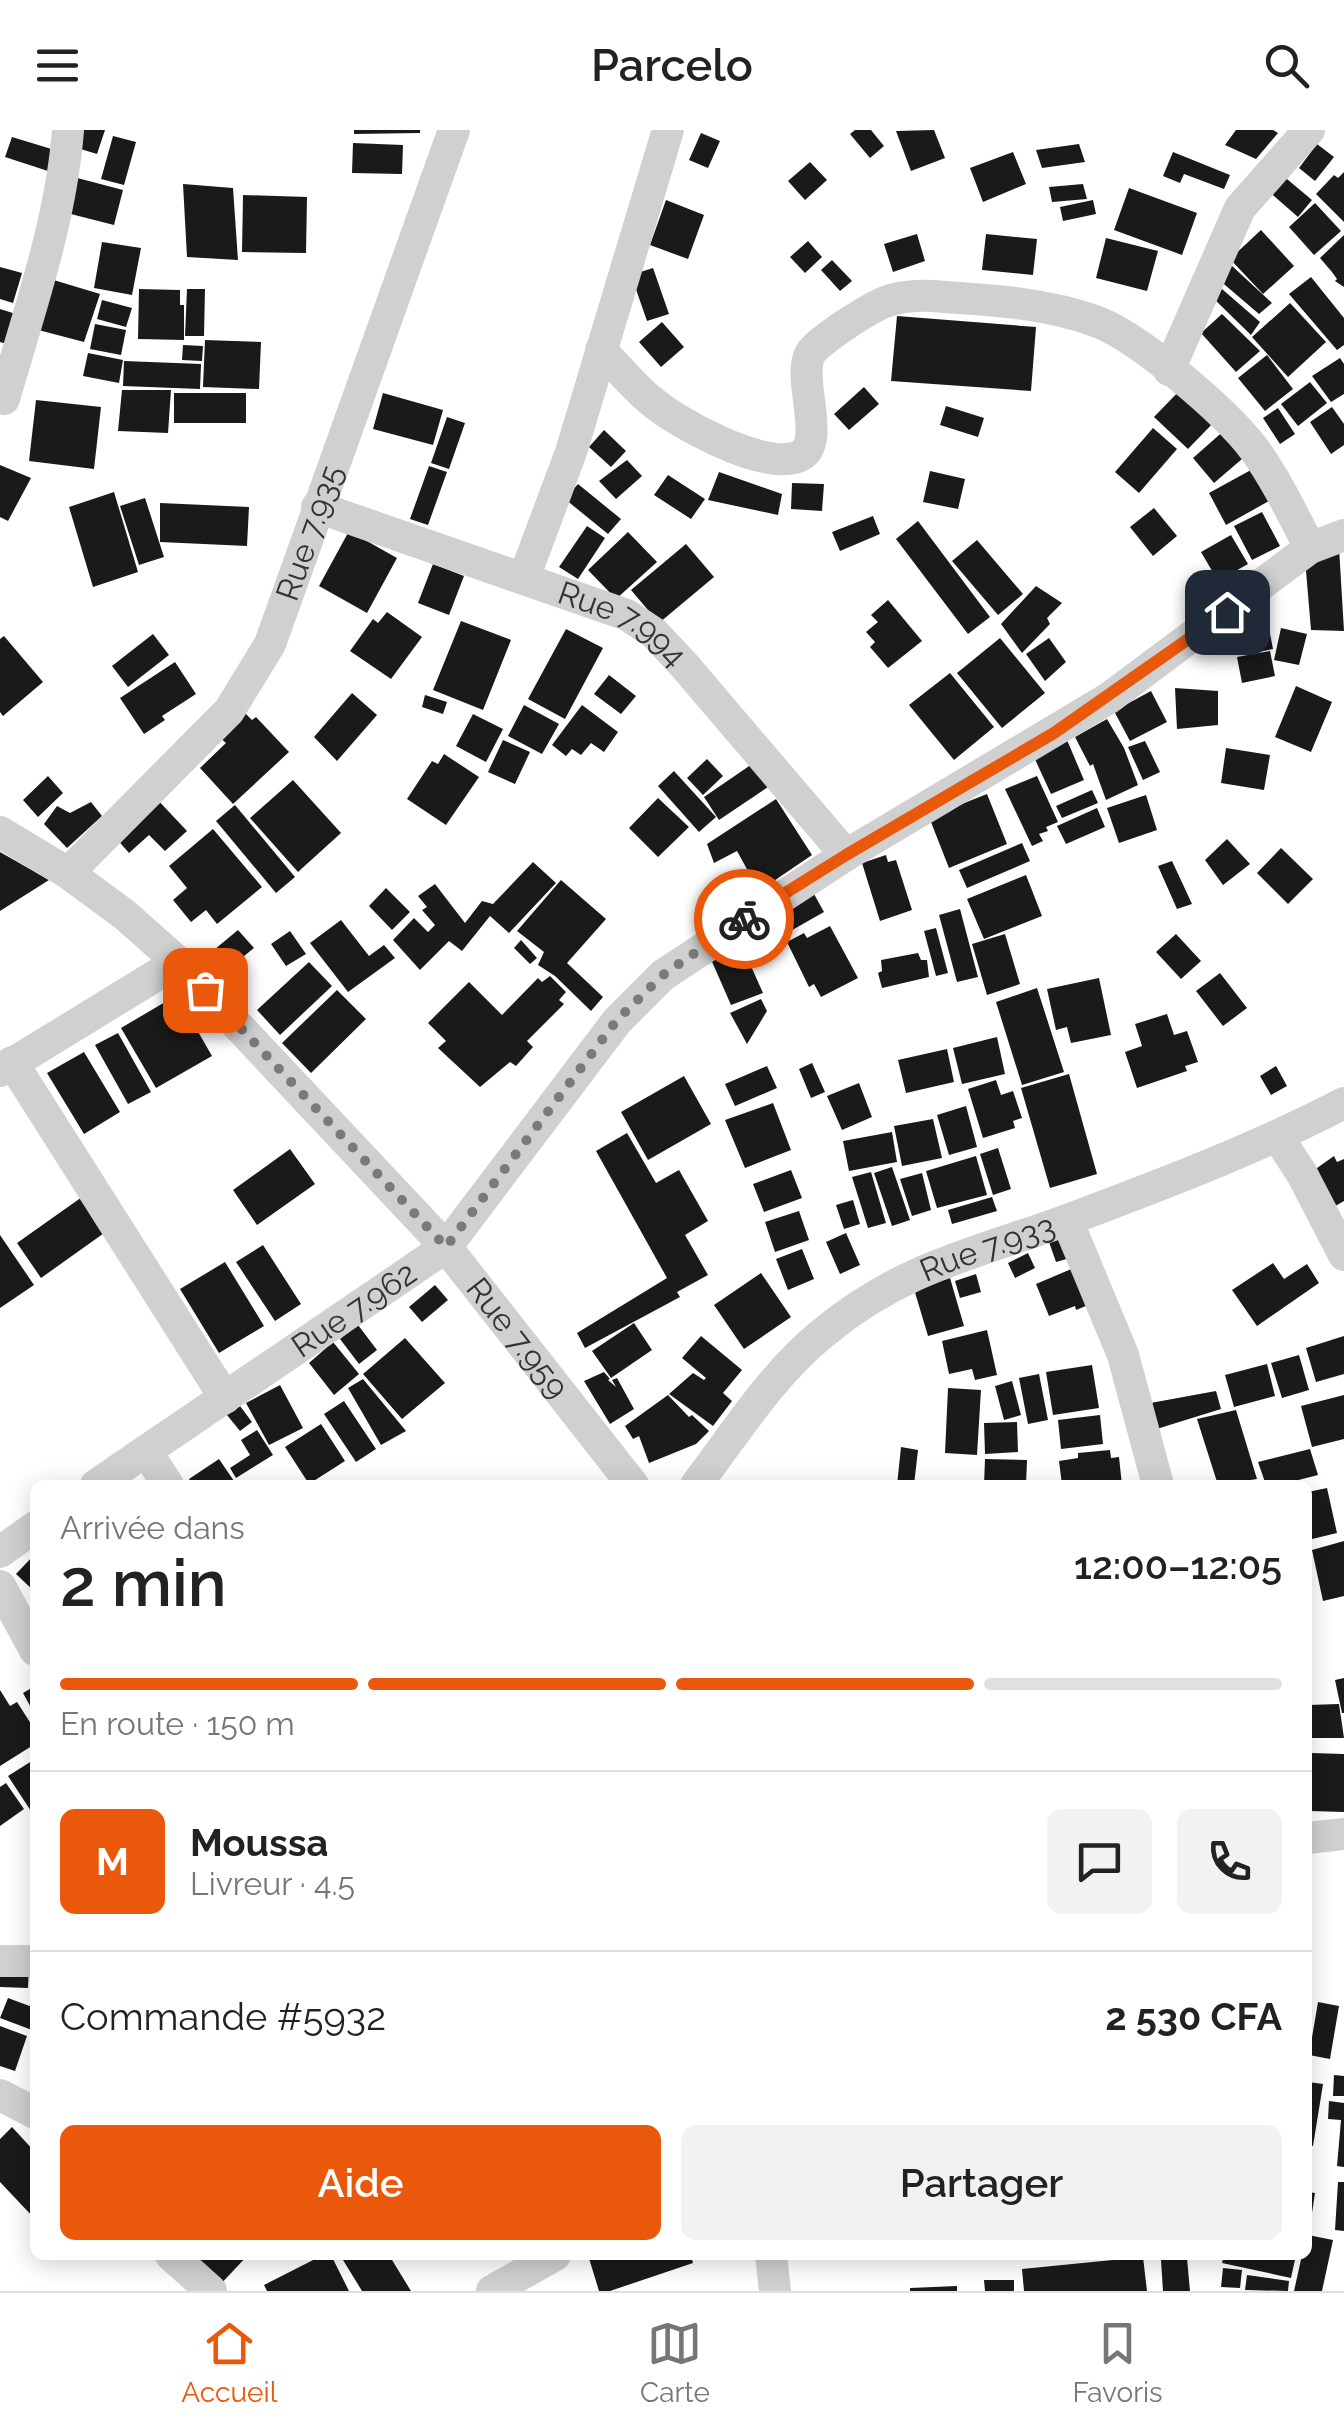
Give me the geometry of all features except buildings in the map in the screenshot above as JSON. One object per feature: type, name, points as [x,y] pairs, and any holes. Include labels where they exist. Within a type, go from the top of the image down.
[{"type":"street","points":[[0,398],[4,399],[51,236],[66,168],[68,130]]},
{"type":"street","name":"Rue 7.935","points":[[68,874],[229,711],[270,644],[454,130]]},
{"type":"street","points":[[524,578],[571,452],[668,130]]},
{"type":"street","points":[[1169,370],[1240,208],[1309,130]]},
{"type":"street","points":[[601,350],[650,400],[680,420],[753,456],[795,458],[806,452],[813,441],[806,372],[810,353],[884,302],[923,295],[1060,310],[1121,332],[1169,370],[1253,448],[1310,548]]},
{"type":"street","name":"Rue 7.994","points":[[317,507],[628,615],[654,633],[846,855]]},
{"type":"street","name":"Rue 7.962","points":[[103,1480],[446,1247],[617,1020],[663,975],[846,855],[1109,698],[1310,548],[1344,535]]},
{"type":"street","name":"Rue 7.959","points":[[0,832],[125,915],[178,962],[446,1247],[629,1480]]},
{"type":"street","points":[[178,962],[6,1067],[225,1398]]},
{"type":"street","name":"Rue 7.933","points":[[700,1480],[766,1392],[820,1334],[876,1293],[942,1261],[1068,1220],[1278,1137],[1344,1104]]},
{"type":"street","points":[[1278,1137],[1344,1255]]},
{"type":"street","points":[[1068,1220],[1123,1355],[1157,1480]]},
{"type":"street","points":[[146,1450],[165,1480]]},
{"type":"street","points":[[0,1552],[30,1531]]},
{"type":"street","points":[[0,1586],[30,1641]]},
{"type":"street","points":[[1312,1838],[1344,1834]]},
{"type":"street","points":[[0,1961],[30,1961]]},
{"type":"street","points":[[0,2095],[30,2110]]},
{"type":"street","points":[[176,2260],[210,2291]]},
{"type":"street","points":[[492,2291],[545,2260]]},
{"type":"street","points":[[772,2260],[775,2291]]},
{"type":"way so far","points":[[205,990],[446,1247],[617,1020],[663,975],[744,919]]},
{"type":"route","points":[[744,919],[1054,733],[1227,612]]}]
